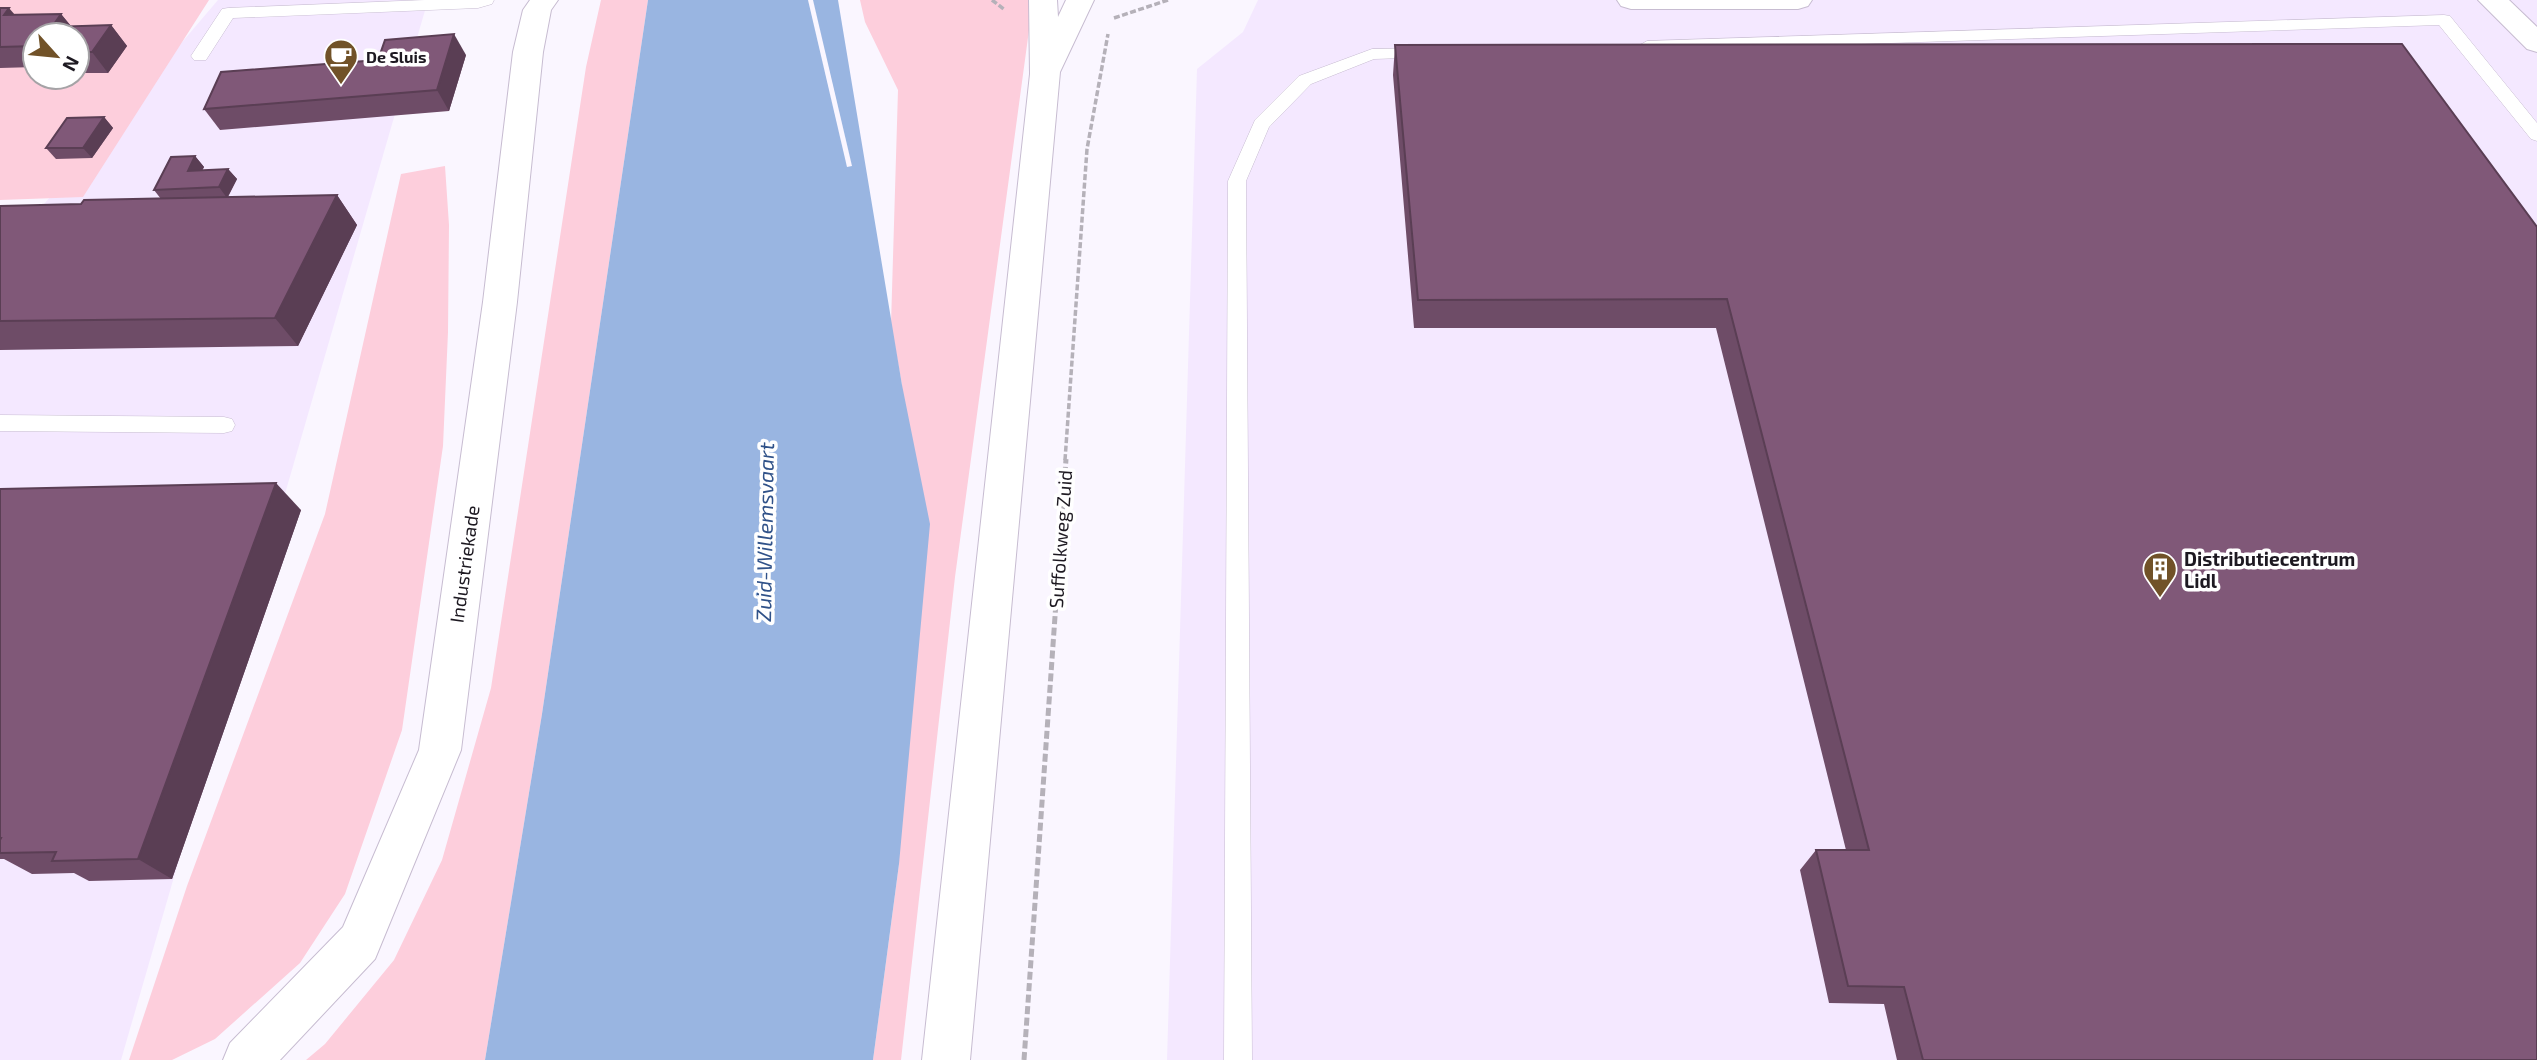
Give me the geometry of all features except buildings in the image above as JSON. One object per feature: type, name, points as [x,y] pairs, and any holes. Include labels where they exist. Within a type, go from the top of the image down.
[{"type":"street","points":[[946,1060],[1035,151],[1045,74],[1043,0]]},
{"type":"street","points":[[1045,74],[1080,0]]},
{"type":"street","points":[[1631,0],[1798,0]]},
{"type":"street","points":[[2492,0],[2537,43]]},
{"type":"street","name":"Industriekade","points":[[247,1060],[359,943],[440,750],[500,302],[535,3]]},
{"type":"lane","points":[[200,56],[228,13],[478,3],[486,0]]},
{"type":"lane","points":[[1623,46],[2444,20],[2537,135]]},
{"type":"lane","points":[[1238,1060],[1237,181],[1261,124],[1306,80],[1372,54],[1442,52]]},
{"type":"lane","points":[[0,423],[224,425]]},
{"type":"path","points":[[1111,19],[1168,0]]},
{"type":"path","name":"Suffolkweg Zuid","points":[[1024,1060],[1087,149],[1108,32]]},
{"type":"shaded area","points":[[0,0],[209,0],[83,197],[0,200]]},
{"type":"shaded area","points":[[218,0],[428,0],[121,1060],[0,1060],[0,212],[39,210]]},
{"type":"shaded area","points":[[601,0],[648,0],[542,714],[485,1060],[306,1060],[325,1044],[394,960],[442,860],[491,688],[586,67]]},
{"type":"shaded area","points":[[860,0],[1029,0],[1032,8],[955,577],[901,1060],[873,1060],[899,864],[902,385],[891,324],[898,90],[865,22]]},
{"type":"shaded area","points":[[1258,0],[2537,0],[2537,1060],[1167,1060],[1197,69],[1243,32]]},
{"type":"shaded area","points":[[445,166],[449,225],[443,446],[402,730],[345,894],[300,963],[215,1039],[172,1060],[129,1060],[187,886],[325,514],[401,174]]},
{"type":"water","name":"Zuid-Willemsvaart","points":[[648,0],[838,0],[902,385],[930,524],[899,864],[873,1060],[485,1060],[542,714]]},
{"type":"pier","points":[[808,0],[813,0],[852,166],[847,167]]},
{"type":"place","name":"De Sluis","points":[[341,86]]},
{"type":"place","name":"Distributiecentrum Lidl","points":[[2160,599]]}]
